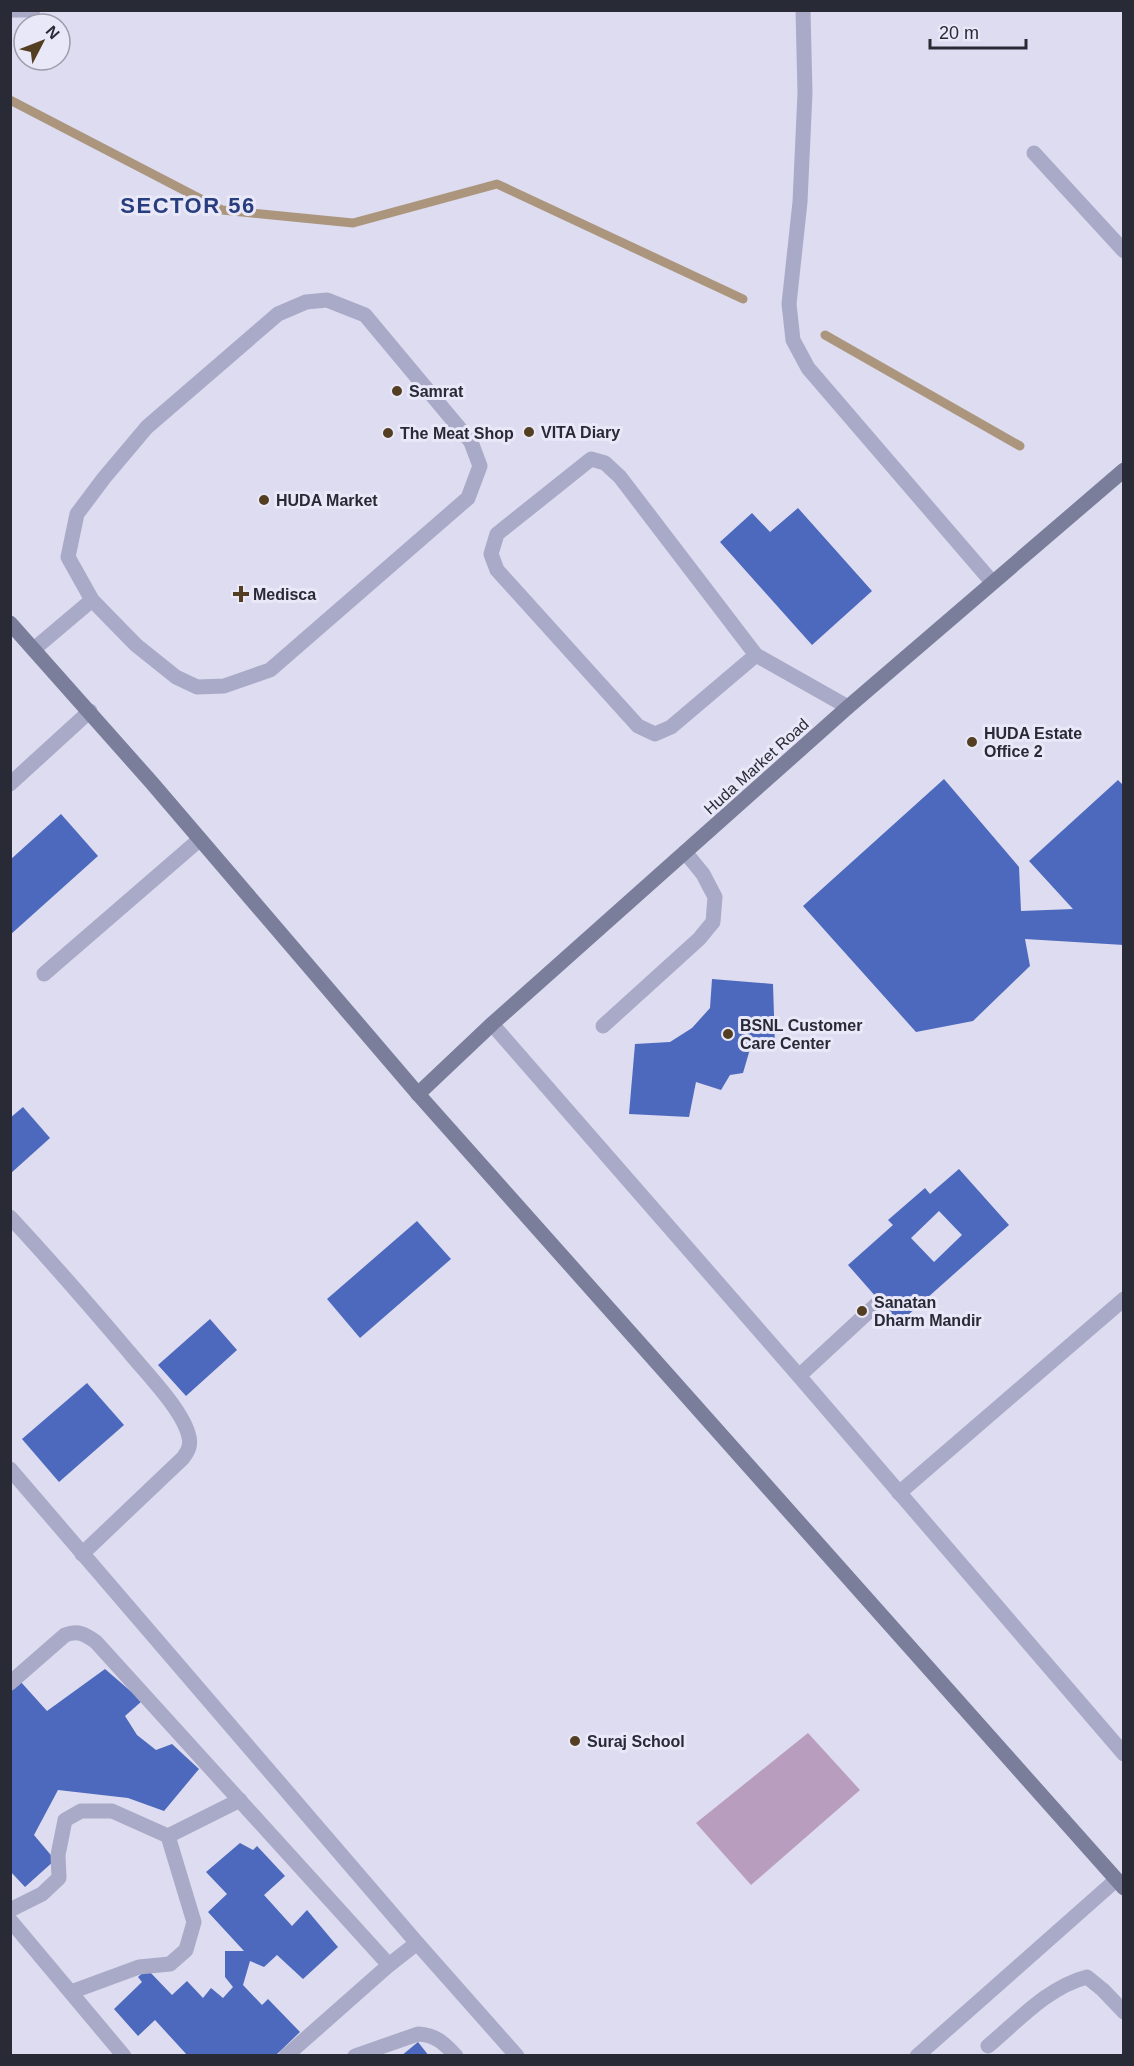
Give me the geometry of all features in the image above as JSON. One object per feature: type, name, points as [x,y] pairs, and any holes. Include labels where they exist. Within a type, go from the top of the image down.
[{"type":"street","points":[[12,10],[33,10]]},
{"type":"street","points":[[803,10],[805,93],[800,202],[789,304],[793,340],[808,368],[992,582]]},
{"type":"street","points":[[1034,153],[1124,251]]},
{"type":"street","points":[[327,300],[365,315],[471,442],[480,466],[468,498],[270,670],[224,686],[197,687],[176,678],[136,645],[92,600],[68,557],[77,514],[147,427],[278,314],[306,302],[327,300]]},
{"type":"street","points":[[756,655],[671,727],[655,734],[638,726],[497,570],[491,554],[497,534],[591,459],[605,463],[620,477],[756,655],[848,707]]},
{"type":"street","name":"Huda Market Road","points":[[418,1094],[492,1024],[848,707],[1124,470]]},
{"type":"street","points":[[34,649],[92,600]]},
{"type":"street","points":[[10,623],[90,711],[418,1094],[1120,1884],[917,2055]]},
{"type":"street","points":[[10,784],[90,711]]},
{"type":"street","points":[[44,974],[199,840]]},
{"type":"street","points":[[603,1026],[699,939],[713,922],[715,897],[703,874],[685,852]]},
{"type":"street","points":[[492,1024],[1124,1754]]},
{"type":"street","points":[[10,1217],[53,1263],[152,1379],[183,1420],[190,1438],[190,1448],[183,1458],[82,1554]]},
{"type":"street","points":[[899,1493],[1124,1299]]},
{"type":"street","points":[[799,1376],[878,1303]]},
{"type":"street","points":[[10,1469],[417,1943],[517,2055]]},
{"type":"street","points":[[10,1683],[65,1635],[74,1632],[85,1634],[96,1642],[389,1965]]},
{"type":"street","points":[[168,1836],[240,1800]]},
{"type":"street","points":[[10,1910],[42,1894],[59,1878],[58,1855],[65,1820],[81,1811],[112,1811],[168,1836],[194,1922],[186,1950],[170,1964],[139,1967],[71,1992]]},
{"type":"street","points":[[10,1920],[124,2055]]},
{"type":"street","points":[[286,2055],[417,1943]]},
{"type":"street","points":[[987,2046],[1052,1992],[1087,1977],[1124,2012]]},
{"type":"street","points":[[355,2055],[418,2034],[429,2034],[440,2040],[456,2055]]},
{"type":"shaded area","points":[[808,1733],[860,1790],[751,1885],[696,1823]]},
{"type":"building","points":[[798,508],[872,591],[812,645],[720,542],[752,513],[770,532]]},
{"type":"building","points":[[944,779],[1019,867],[1021,911],[1073,909],[1029,861],[1118,780],[1124,786],[1124,945],[1025,939],[1030,966],[973,1021],[916,1032],[803,906]]},
{"type":"building","points":[[61,814],[98,856],[10,935],[10,860]]},
{"type":"building","points":[[712,979],[773,984],[775,1047],[750,1049],[743,1073],[730,1075],[721,1090],[696,1082],[689,1117],[629,1114],[635,1044],[670,1042],[692,1028],[710,1008]]},
{"type":"building","points":[[23,1107],[50,1138],[10,1174],[10,1118]]},
{"type":"building","points":[[959,1169],[1009,1225],[899,1323],[848,1265],[893,1225],[888,1220],[925,1188],[930,1194]],"holes":[[[939,1211],[962,1235],[934,1262],[911,1238]]]},
{"type":"building","points":[[417,1221],[451,1259],[360,1338],[327,1299]]},
{"type":"building","points":[[210,1319],[237,1350],[186,1396],[158,1365]]},
{"type":"building","points":[[87,1383],[124,1425],[59,1482],[22,1439]]},
{"type":"building","points":[[105,1669],[142,1701],[125,1716],[137,1735],[156,1750],[172,1744],[199,1769],[164,1811],[128,1798],[58,1790],[34,1835],[55,1860],[25,1887],[10,1871],[10,1689],[20,1681],[47,1711]]},
{"type":"building","points":[[240,1843],[253,1850],[257,1846],[285,1876],[264,1895],[292,1926],[307,1910],[338,1947],[303,1979],[277,1955],[264,1967],[250,1961],[243,1985],[262,2005],[268,1999],[300,2032],[275,2056],[188,2056],[155,2020],[138,2036],[114,2009],[142,1982],[138,1977],[147,1969],[172,1995],[187,1981],[203,1998],[211,1988],[223,1998],[233,1987],[225,1977],[225,1951],[244,1951],[208,1912],[227,1894],[206,1872]]},
{"type":"building","points":[[418,2042],[429,2056],[401,2056]]},
{"type":"waterway","points":[[10,100],[222,210],[353,223],[497,184],[743,299]]},
{"type":"waterway","points":[[825,335],[1020,446]]},
{"type":"place","name":"Samrat","points":[[397,391]]},
{"type":"place","name":"VITA Diary","points":[[529,432]]},
{"type":"place","name":"The Meat Shop","points":[[388,433]]},
{"type":"place","name":"HUDA Market","points":[[264,500]]},
{"type":"place","name":"Medisca","points":[[241,594]]},
{"type":"place","name":"HUDA Estate Office 2","points":[[972,742]]},
{"type":"place","name":"BSNL Customer Care Center","points":[[728,1034]]},
{"type":"place","name":"Sanatan Dharm Mandir","points":[[862,1311]]},
{"type":"place","name":"Suraj School","points":[[575,1741]]},
{"type":"district","name":"SECTOR 56","points":[[188,205]]}]
